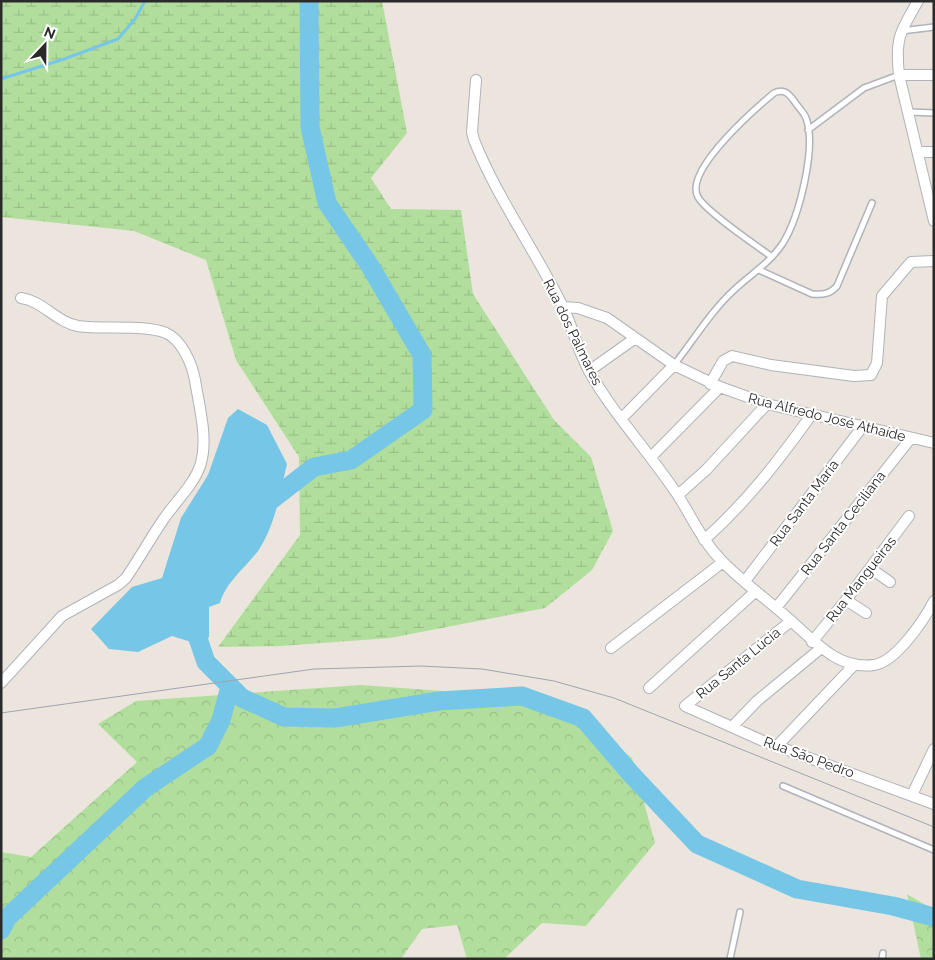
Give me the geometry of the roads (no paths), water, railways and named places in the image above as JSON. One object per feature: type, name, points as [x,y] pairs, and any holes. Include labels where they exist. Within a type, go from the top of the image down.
[{"type":"street","points":[[918,1],[901,31],[897,44],[899,75],[930,190],[934,221]]},
{"type":"street","points":[[899,75],[934,75]]},
{"type":"street","name":"Rua dos Palmares","points":[[476,80],[472,132],[474,140],[510,212],[563,308],[589,371],[621,419],[678,495],[704,540],[723,562],[790,620],[820,649],[854,665],[875,665],[884,662],[898,651],[934,601]]},
{"type":"street","points":[[919,152],[934,152]]},
{"type":"street","points":[[651,457],[715,385],[723,361],[732,356],[771,365],[854,376],[871,375],[877,363],[882,296],[906,265],[917,261],[934,261]]},
{"type":"street","points":[[1,683],[62,616],[106,593],[126,578],[163,519],[198,471],[203,452],[202,429],[194,376],[181,346],[174,338],[150,330],[76,326],[64,321],[31,300],[21,298]]},
{"type":"street","name":"Rua Alfredo José Athaíde","points":[[563,308],[578,308],[608,318],[634,339],[674,365],[715,385],[767,404],[934,443]]},
{"type":"street","points":[[589,371],[634,339]]},
{"type":"street","points":[[621,419],[674,365]]},
{"type":"street","points":[[678,495],[706,470],[767,404]]},
{"type":"street","points":[[704,540],[730,517],[759,485],[812,414]]},
{"type":"street","name":"Rua Santa Maria","points":[[746,581],[863,426]]},
{"type":"street","name":"Rua Santa Ceciliana","points":[[776,608],[911,438]]},
{"type":"street","name":"Rua Mangueiras","points":[[812,642],[909,516]]},
{"type":"street","points":[[611,648],[723,562]]},
{"type":"street","points":[[870,568],[890,582]]},
{"type":"street","points":[[649,688],[756,591]]},
{"type":"street","points":[[846,600],[866,613]]},
{"type":"street","name":"Rua Santa Lúcia","points":[[685,706],[790,620]]},
{"type":"street","points":[[732,727],[757,701],[820,649]]},
{"type":"street","points":[[777,746],[854,665]]},
{"type":"street","name":"Rua São Pedro","points":[[685,706],[777,746],[934,804]]},
{"type":"street","points":[[912,795],[934,749]]},
{"type":"lane","points":[[901,31],[934,27]]},
{"type":"lane","points":[[808,130],[864,88],[899,75]]},
{"type":"lane","points":[[674,365],[733,291],[772,257],[789,231],[804,188],[808,130],[806,119],[788,93],[781,90],[774,93],[730,132],[709,159],[696,188],[697,196],[710,210],[772,257]]},
{"type":"lane","points":[[909,112],[934,113]]},
{"type":"lane","points":[[759,270],[812,294],[820,295],[832,291],[838,286],[872,203]]},
{"type":"lane","points":[[783,786],[934,850]]},
{"type":"lane","points":[[730,959],[740,912]]},
{"type":"water","points":[[238,409],[267,425],[287,464],[276,509],[264,541],[258,551],[231,582],[220,603],[209,607],[209,637],[195,650],[191,642],[172,636],[138,652],[109,649],[91,629],[132,587],[162,578],[181,518],[208,475],[228,418]]},
{"type":"waterway","points":[[1,79],[118,39],[135,19],[145,1]]},
{"type":"waterway","points":[[263,511],[270,501],[314,467],[351,460],[423,410],[422,355],[370,266],[327,203],[310,127],[309,1]]},
{"type":"waterway","points":[[196,621],[194,627],[206,662],[242,698],[284,717],[335,718],[439,701],[522,696],[583,718],[631,774],[697,844],[797,889],[893,906],[934,917]]},
{"type":"waterway","points":[[1,930],[7,918],[145,788],[208,746],[221,720],[230,687]]},
{"type":"tram line","points":[[1,713],[314,669],[421,666],[482,669],[554,681],[614,698],[934,827]]}]
